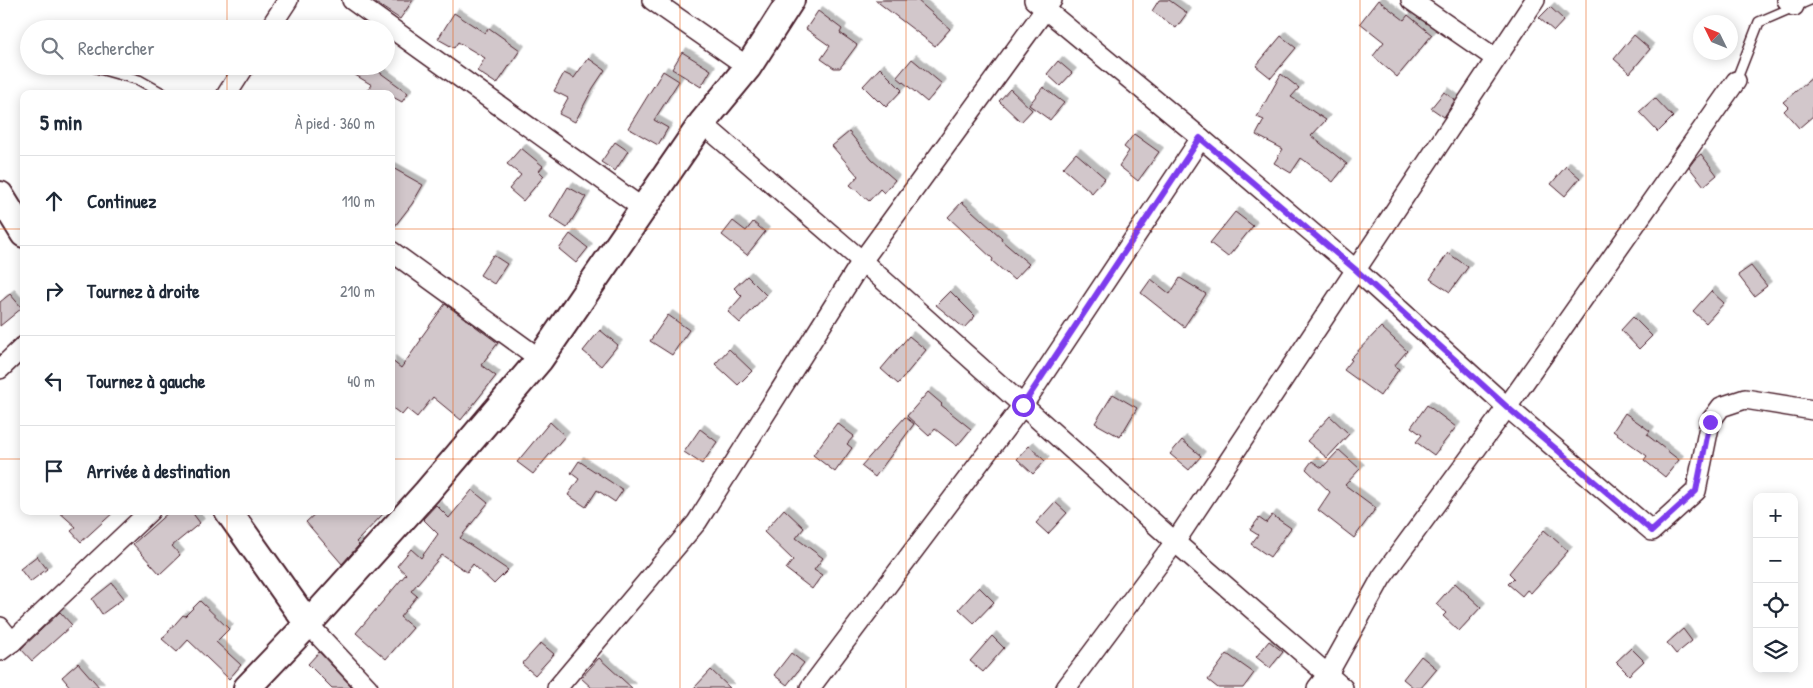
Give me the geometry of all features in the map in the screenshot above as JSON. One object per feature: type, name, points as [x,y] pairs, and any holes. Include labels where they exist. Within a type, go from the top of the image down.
[{"type":"main road","points":[[247,688],[308,624],[427,492],[540,359],[702,123],[748,67],[791,0]]},
{"type":"main road","points":[[0,194],[20,227]]},
{"type":"main road","points":[[231,515],[308,624]]},
{"type":"street","points":[[275,20],[288,0]]},
{"type":"street","points":[[352,0],[380,20]]},
{"type":"street","points":[[652,0],[748,67]]},
{"type":"street","points":[[1411,0],[1495,58]]},
{"type":"street","points":[[1066,688],[1175,542],[1535,0]]},
{"type":"street","points":[[557,688],[697,522],[862,261],[1044,3],[1356,270],[1507,407],[1652,531],[1696,491],[1710,422],[1720,407],[1745,400],[1813,410]]},
{"type":"street","points":[[395,31],[642,208]]},
{"type":"street","points":[[229,90],[239,75]]},
{"type":"street","points":[[1323,681],[1382,577],[1507,407],[1736,81]]},
{"type":"street","points":[[702,123],[862,261],[1023,405],[1175,542],[1323,681],[1343,688]]},
{"type":"street","points":[[810,688],[1023,405],[1200,138]]},
{"type":"street","points":[[395,254],[540,359]]},
{"type":"street","points":[[0,369],[20,350]]},
{"type":"street","points":[[0,627],[6,647],[146,515]]},
{"type":"street","points":[[308,624],[368,688]]},
{"type":"lane","points":[[1736,81],[1760,22],[1797,2]]},
{"type":"lane","points":[[120,75],[138,80],[157,90]]},
{"type":"building","points":[[371,0],[413,0],[400,19]]},
{"type":"building","points":[[875,0],[917,0],[950,29],[935,46]]},
{"type":"building","points":[[1159,0],[1169,0],[1187,13],[1176,28],[1152,11]]},
{"type":"building","points":[[1378,0],[1404,20],[1408,15],[1432,35],[1397,77],[1373,56],[1384,42],[1360,23]]},
{"type":"building","points":[[1550,7],[1564,20],[1554,31],[1539,18]]},
{"type":"building","points":[[818,11],[842,29],[840,33],[857,45],[840,68],[834,68],[821,59],[830,46],[806,29]]},
{"type":"building","points":[[454,13],[485,33],[489,28],[520,50],[497,84],[477,71],[485,58],[458,42],[454,48],[438,39]]},
{"type":"building","points":[[1634,35],[1650,49],[1630,73],[1614,59]]},
{"type":"building","points":[[1281,36],[1296,48],[1271,78],[1256,66]]},
{"type":"building","points":[[682,52],[711,70],[701,87],[672,69]]},
{"type":"building","points":[[588,58],[605,70],[575,122],[559,114],[568,98],[554,91],[564,73],[574,78]]},
{"type":"building","points":[[912,59],[942,84],[927,102],[897,77]]},
{"type":"building","points":[[1058,61],[1072,73],[1060,86],[1047,74]]},
{"type":"building","points":[[880,68],[902,90],[886,107],[863,86]]},
{"type":"building","points":[[663,71],[679,81],[654,120],[668,128],[658,145],[628,128]]},
{"type":"building","points":[[1281,74],[1299,88],[1291,97],[1326,120],[1311,136],[1347,164],[1333,182],[1301,158],[1291,173],[1274,163],[1283,149],[1256,135],[1264,120],[1257,117]]},
{"type":"building","points":[[355,75],[383,75],[408,93],[402,102],[395,98],[395,90],[368,90],[372,85]]},
{"type":"building","points":[[1813,77],[1813,116],[1799,128],[1784,111],[1788,107],[1783,102]]},
{"type":"building","points":[[1043,87],[1064,103],[1050,120],[1029,105]]},
{"type":"building","points":[[1010,89],[1032,110],[1021,122],[999,101]]},
{"type":"building","points":[[1444,92],[1455,100],[1444,117],[1431,108]]},
{"type":"building","points":[[1655,98],[1673,117],[1658,132],[1639,112]]},
{"type":"building","points":[[849,132],[872,160],[895,180],[884,193],[880,189],[869,201],[850,185],[858,176],[832,146]]},
{"type":"building","points":[[1134,134],[1159,152],[1138,181],[1119,166],[1129,151],[1124,147]]},
{"type":"building","points":[[615,142],[628,151],[615,171],[601,162]]},
{"type":"building","points":[[521,148],[543,166],[539,171],[544,176],[523,201],[509,189],[521,175],[507,164]]},
{"type":"building","points":[[1076,153],[1105,178],[1092,193],[1063,168]]},
{"type":"building","points":[[1701,154],[1717,175],[1704,186],[1689,167]]},
{"type":"building","points":[[1566,166],[1580,178],[1565,196],[1551,184]]},
{"type":"building","points":[[395,169],[423,185],[412,204],[395,226]]},
{"type":"building","points":[[568,187],[586,197],[567,228],[550,217]]},
{"type":"building","points":[[962,202],[1029,264],[1014,280],[948,217]]},
{"type":"building","points":[[1235,212],[1253,226],[1228,257],[1210,243]]},
{"type":"building","points":[[733,221],[746,231],[753,222],[765,232],[747,255],[722,235]]},
{"type":"building","points":[[570,234],[588,248],[576,263],[559,249]]},
{"type":"building","points":[[1448,253],[1468,267],[1450,292],[1430,279]]},
{"type":"building","points":[[493,255],[507,264],[494,284],[480,275]]},
{"type":"building","points":[[1751,266],[1767,286],[1754,296],[1738,275]]},
{"type":"building","points":[[747,276],[766,295],[740,323],[728,312],[742,296],[734,288]]},
{"type":"building","points":[[1180,278],[1206,294],[1184,327],[1141,293],[1151,279],[1170,294]]},
{"type":"building","points":[[950,291],[975,316],[964,328],[936,305]]},
{"type":"building","points":[[1711,291],[1724,303],[1706,323],[1693,311]]},
{"type":"building","points":[[10,294],[20,306],[20,310],[0,326],[0,302]]},
{"type":"building","points":[[445,304],[498,343],[481,365],[496,376],[461,420],[433,397],[417,417],[407,409],[402,415],[395,410],[395,363],[401,368]]},
{"type":"building","points":[[668,315],[689,330],[672,355],[650,341]]},
{"type":"building","points":[[1633,317],[1652,336],[1639,349],[1621,330]]},
{"type":"building","points":[[1381,327],[1407,351],[1394,366],[1399,369],[1380,396],[1344,370],[1352,360],[1350,359]]},
{"type":"building","points":[[600,330],[618,345],[601,366],[583,351]]},
{"type":"building","points":[[909,336],[926,350],[898,384],[881,369]]},
{"type":"building","points":[[729,349],[752,371],[738,385],[715,364]]},
{"type":"building","points":[[928,392],[971,429],[957,446],[935,429],[929,436],[907,416]]},
{"type":"building","points":[[1113,394],[1137,408],[1120,437],[1095,423]]},
{"type":"building","points":[[1427,405],[1456,427],[1434,455],[1416,442],[1422,435],[1411,427]]},
{"type":"building","points":[[1625,413],[1650,431],[1647,435],[1679,460],[1665,477],[1644,460],[1647,456],[1613,431]]},
{"type":"building","points":[[1330,416],[1349,434],[1327,458],[1307,441]]},
{"type":"building","points":[[905,417],[914,424],[875,477],[861,466]]},
{"type":"building","points":[[550,422],[565,436],[533,474],[517,462]]},
{"type":"building","points":[[837,423],[854,436],[847,444],[852,448],[835,472],[813,455]]},
{"type":"building","points":[[700,429],[717,442],[702,464],[684,452]]},
{"type":"building","points":[[1182,440],[1201,456],[1189,470],[1170,454]]},
{"type":"building","points":[[1029,446],[1045,461],[1033,474],[1017,459]]},
{"type":"building","points":[[1339,450],[1360,469],[1345,485],[1376,508],[1354,538],[1318,510],[1330,492],[1306,469],[1312,461],[1322,468]]},
{"type":"building","points":[[579,461],[623,490],[615,502],[597,490],[586,507],[568,495],[579,479],[571,473]]},
{"type":"building","points":[[472,490],[488,503],[460,538],[508,570],[494,584],[473,564],[467,572],[442,555],[411,591],[417,596],[400,617],[413,628],[386,659],[356,633],[406,574],[397,566],[411,549],[421,558],[438,534],[423,519],[436,505],[449,518]]},
{"type":"building","points":[[1055,502],[1067,513],[1048,534],[1036,523]]},
{"type":"building","points":[[784,509],[804,528],[796,538],[823,558],[814,570],[822,575],[812,589],[786,569],[793,560],[764,532]]},
{"type":"building","points":[[62,515],[111,515],[81,542],[71,531],[76,527]]},
{"type":"building","points":[[166,515],[194,515],[200,523],[172,546],[180,555],[160,574],[133,544]]},
{"type":"building","points":[[314,515],[382,515],[356,542],[359,545],[342,564],[306,522]]},
{"type":"building","points":[[1272,515],[1291,528],[1270,557],[1251,544],[1258,535],[1250,530],[1259,518],[1266,523]]},
{"type":"building","points":[[1544,530],[1568,551],[1531,593],[1527,590],[1522,596],[1508,584],[1514,578],[1509,573]]},
{"type":"building","points":[[37,556],[47,569],[30,582],[20,569]]},
{"type":"building","points":[[112,583],[124,598],[102,614],[92,599]]},
{"type":"building","points":[[1455,583],[1481,607],[1459,631],[1443,616],[1446,613],[1436,604]]},
{"type":"building","points":[[979,587],[994,602],[974,623],[959,609]]},
{"type":"building","points":[[200,601],[229,629],[216,642],[241,665],[229,679],[188,640],[177,652],[162,639],[183,615],[185,616]]},
{"type":"building","points":[[60,612],[72,625],[32,661],[21,649]]},
{"type":"building","points":[[1683,629],[1692,641],[1676,654],[1667,643]]},
{"type":"building","points":[[992,636],[1004,648],[983,672],[970,661]]},
{"type":"building","points":[[1269,641],[1283,652],[1270,668],[1256,657]]},
{"type":"building","points":[[541,643],[554,654],[535,675],[522,664]]},
{"type":"building","points":[[1631,648],[1644,661],[1629,675],[1616,662]]},
{"type":"building","points":[[319,652],[353,688],[332,688],[308,664]]},
{"type":"building","points":[[791,653],[804,663],[787,685],[774,675]]},
{"type":"building","points":[[1227,654],[1254,673],[1243,688],[1218,688],[1208,680]]},
{"type":"building","points":[[1421,656],[1437,669],[1421,688],[1414,688],[1403,679]]},
{"type":"building","points":[[599,658],[632,688],[592,688],[581,678]]},
{"type":"building","points":[[78,663],[100,688],[71,688],[62,677]]},
{"type":"building","points":[[711,670],[730,688],[694,688]]},
{"type":"route","points":[[1023,405],[1200,138],[1356,270],[1507,407],[1652,531],[1696,491],[1710,422]]}]
